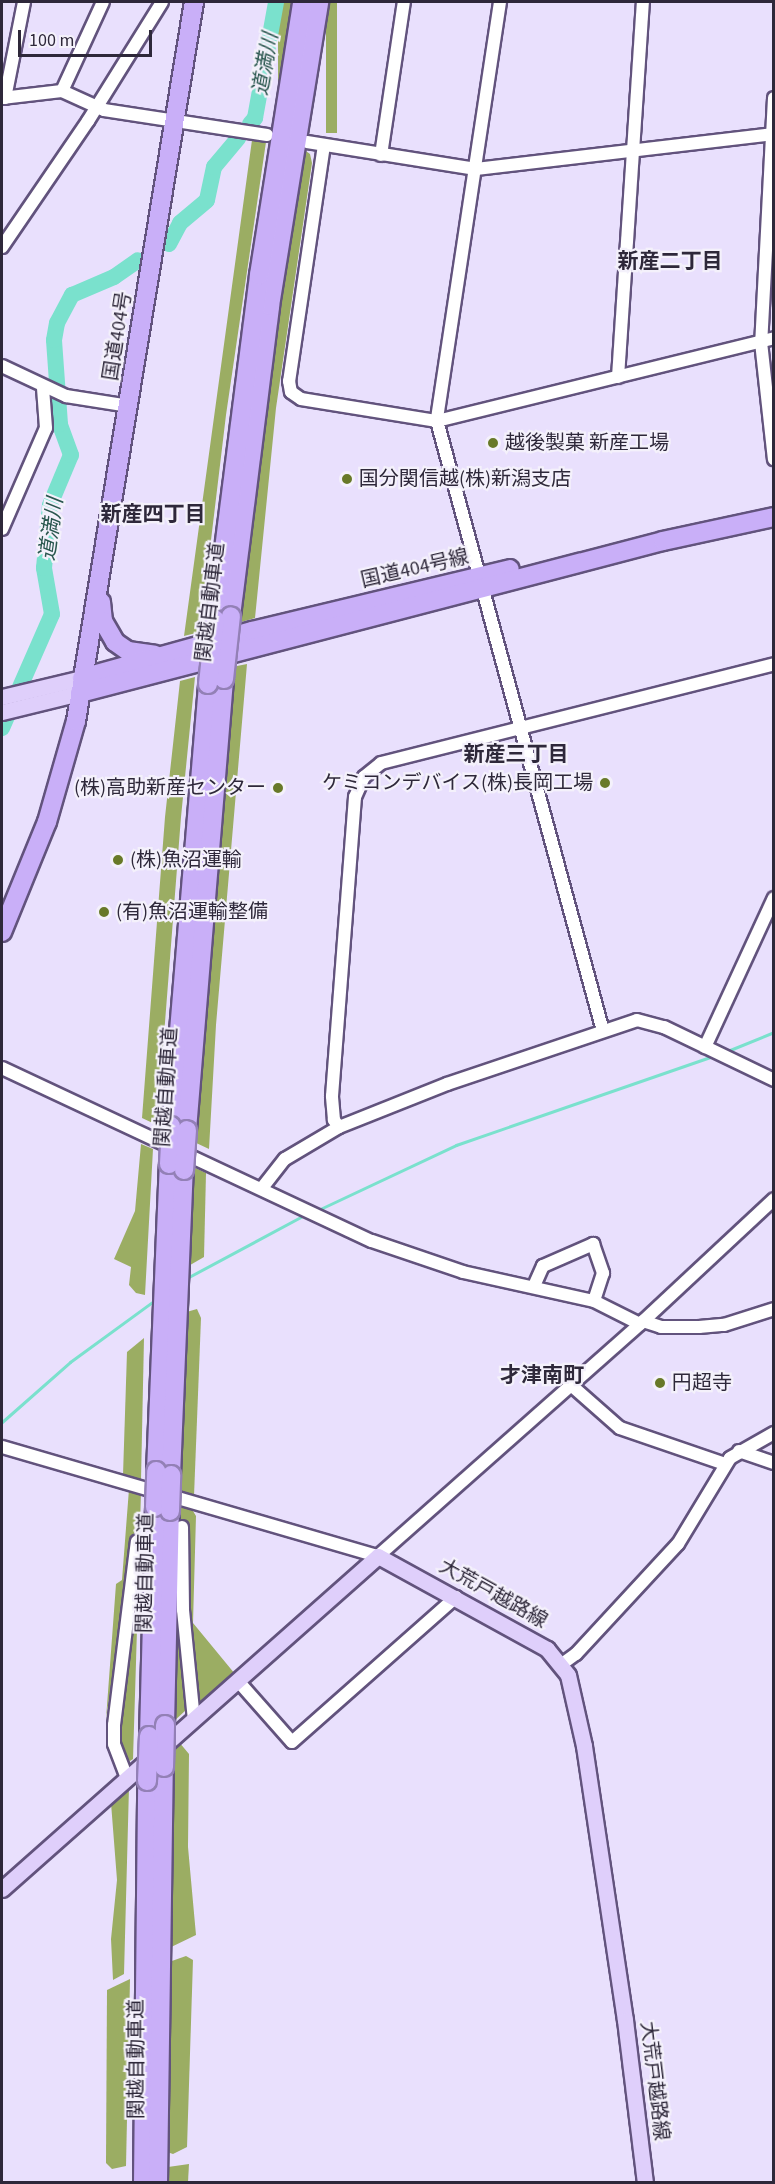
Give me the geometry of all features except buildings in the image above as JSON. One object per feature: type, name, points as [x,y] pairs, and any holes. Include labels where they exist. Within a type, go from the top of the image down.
[{"type":"highway","name":"国道404号","points":[[81,685],[129,406],[194,2]]},
{"type":"highway","name":"関越自動車道","points":[[158,2182],[165,1725],[161,1338],[172,1277],[179,1128],[216,681],[259,275],[303,2]]},
{"type":"highway","name":"関越自動車道","points":[[223,618],[319,2]]},
{"type":"highway","name":"国道404号線","points":[[81,685],[774,505]]},
{"type":"highway","name":"国道404号線","points":[[81,685],[166,656],[252,631],[774,517]]},
{"type":"highway","points":[[99,579],[103,621],[115,642],[141,655],[166,656]]},
{"type":"highway","points":[[2,932],[47,822],[66,762],[81,685]]},
{"type":"highway","name":"関越自動車道","points":[[163,1473],[177,1328],[172,1277]]},
{"type":"highway","name":"関越自動車道","points":[[143,2182],[147,1782],[163,1509]]},
{"type":"main road","points":[[2,697],[81,685]]},
{"type":"main road","points":[[2,712],[81,685]]},
{"type":"main road","points":[[2,1889],[378,1556]]},
{"type":"main road","name":"大荒戸越路線","points":[[378,1556],[547,1649],[562,1664],[581,1730],[625,2020],[645,2182]]},
{"type":"street","points":[[24,2],[3,98],[62,91],[97,106],[267,135]]},
{"type":"street","points":[[62,91],[103,2]]},
{"type":"street","points":[[2,247],[97,106],[162,2]]},
{"type":"street","points":[[381,154],[404,2]]},
{"type":"street","points":[[500,2],[437,421],[483,582],[603,1031]]},
{"type":"street","points":[[618,377],[630,153],[643,2]]},
{"type":"street","points":[[774,99],[761,342],[774,459]]},
{"type":"street","points":[[307,142],[476,169],[630,153],[772,134]]},
{"type":"street","points":[[324,146],[289,381],[291,392],[313,403],[437,421],[774,338]]},
{"type":"street","points":[[2,366],[43,388],[66,396],[129,406]]},
{"type":"street","points":[[2,529],[46,428],[43,388]]},
{"type":"street","points":[[339,1127],[334,1120],[332,1096],[355,797],[359,786],[381,763],[774,664]]},
{"type":"street","points":[[705,1047],[774,898]]},
{"type":"street","points":[[262,1188],[285,1159],[339,1127],[447,1084],[603,1031],[645,1020],[774,1080]]},
{"type":"street","points":[[2,1068],[262,1188],[322,1220],[409,1255],[463,1272],[594,1301],[642,1323],[670,1328],[707,1327],[774,1309]]},
{"type":"street","points":[[2,1447],[378,1556],[642,1323],[774,1199]]},
{"type":"street","points":[[534,1286],[543,1266],[593,1244],[603,1273],[594,1301]]},
{"type":"street","points":[[571,1385],[620,1428],[725,1464]]},
{"type":"street","points":[[562,1664],[576,1654],[678,1545],[725,1464],[739,1451],[774,1433]]},
{"type":"street","points":[[739,1451],[774,1463]]},
{"type":"street","points":[[182,1527],[183,1610],[194,1720]]},
{"type":"street","points":[[128,1778],[114,1744],[114,1725],[137,1541]]},
{"type":"street","points":[[238,1681],[292,1742],[456,1597]]},
{"type":"green space","points":[[278,2],[291,2],[291,127],[278,127]]},
{"type":"green space","points":[[326,2],[337,2],[337,133],[326,133]]},
{"type":"green space","points":[[252,140],[266,142],[226,415],[200,632],[184,636]]},
{"type":"green space","points":[[303,149],[310,154],[312,163],[276,408],[255,618],[238,623],[264,408]]},
{"type":"green space","points":[[247,664],[216,1025],[209,1149],[192,1141],[232,667]]},
{"type":"green space","points":[[195,677],[181,817],[157,1125],[142,1118],[165,817],[180,681]]},
{"type":"green space","points":[[141,1144],[153,1149],[145,1295],[136,1293],[129,1285],[131,1267],[114,1259],[135,1211]]},
{"type":"green space","points":[[191,1166],[206,1173],[204,1257],[185,1268]]},
{"type":"green space","points":[[197,1309],[201,1318],[194,1496],[181,1493],[183,1313]]},
{"type":"green space","points":[[144,1338],[141,1480],[123,1475],[127,1352]]},
{"type":"green space","points":[[129,1489],[141,1492],[140,1526],[134,1533],[106,1719],[116,1584],[122,1580]]},
{"type":"green space","points":[[179,1503],[190,1506],[196,1516],[193,1623],[235,1674],[200,1705],[196,1699],[177,1527]]},
{"type":"green space","points":[[139,1565],[133,1759],[130,1761],[121,1755],[118,1722]]},
{"type":"green space","points":[[174,1565],[187,1709],[171,1724]]},
{"type":"green space","points":[[179,1742],[189,1754],[188,1847],[196,1935],[165,1950],[169,1750]]},
{"type":"green space","points":[[129,1787],[124,1974],[113,1980],[111,1939],[117,1880],[111,1803]]},
{"type":"green space","points":[[186,1956],[193,1960],[187,2147],[173,2154],[167,2152],[169,1962]]},
{"type":"green space","points":[[130,1979],[126,2166],[112,2169],[106,2163],[107,1990]]},
{"type":"green space","points":[[189,2164],[188,2182],[168,2182],[168,2167]]},
{"type":"waterway","name":"道満川","points":[[250,124],[255,118],[276,2]]},
{"type":"waterway","name":"道満川","points":[[169,244],[180,223],[207,200],[214,167],[238,138]]},
{"type":"waterway","name":"道満川","points":[[2,728],[52,614],[44,568],[50,505],[71,455],[60,424],[54,340],[57,323],[72,295],[114,277],[138,260]]},
{"type":"waterway","points":[[725,1052],[774,1032]]},
{"type":"waterway","points":[[318,1210],[456,1145],[713,1056]]},
{"type":"waterway","points":[[185,1279],[306,1214]]},
{"type":"waterway","points":[[2,1422],[70,1362],[155,1300]]},
{"type":"place","name":"越後製菓 新産工場","points":[[493,443]]},
{"type":"place","name":"国分関信越(株)新潟支店","points":[[347,479]]},
{"type":"place","name":"ケミコンデバイス(株)長岡工場","points":[[605,783]]},
{"type":"place","name":"(株)高助新産センター","points":[[278,788]]},
{"type":"place","name":"(株)魚沼運輸","points":[[118,860]]},
{"type":"place","name":"(有)魚沼運輸整備","points":[[104,912]]},
{"type":"place","name":"円超寺","points":[[660,1383]]},
{"type":"district","name":"新産二丁目","points":[[670,261]]},
{"type":"district","name":"新産四丁目","points":[[153,514]]},
{"type":"district","name":"新産三丁目","points":[[516,754]]},
{"type":"district","name":"才津南町","points":[[542,1375]]}]
